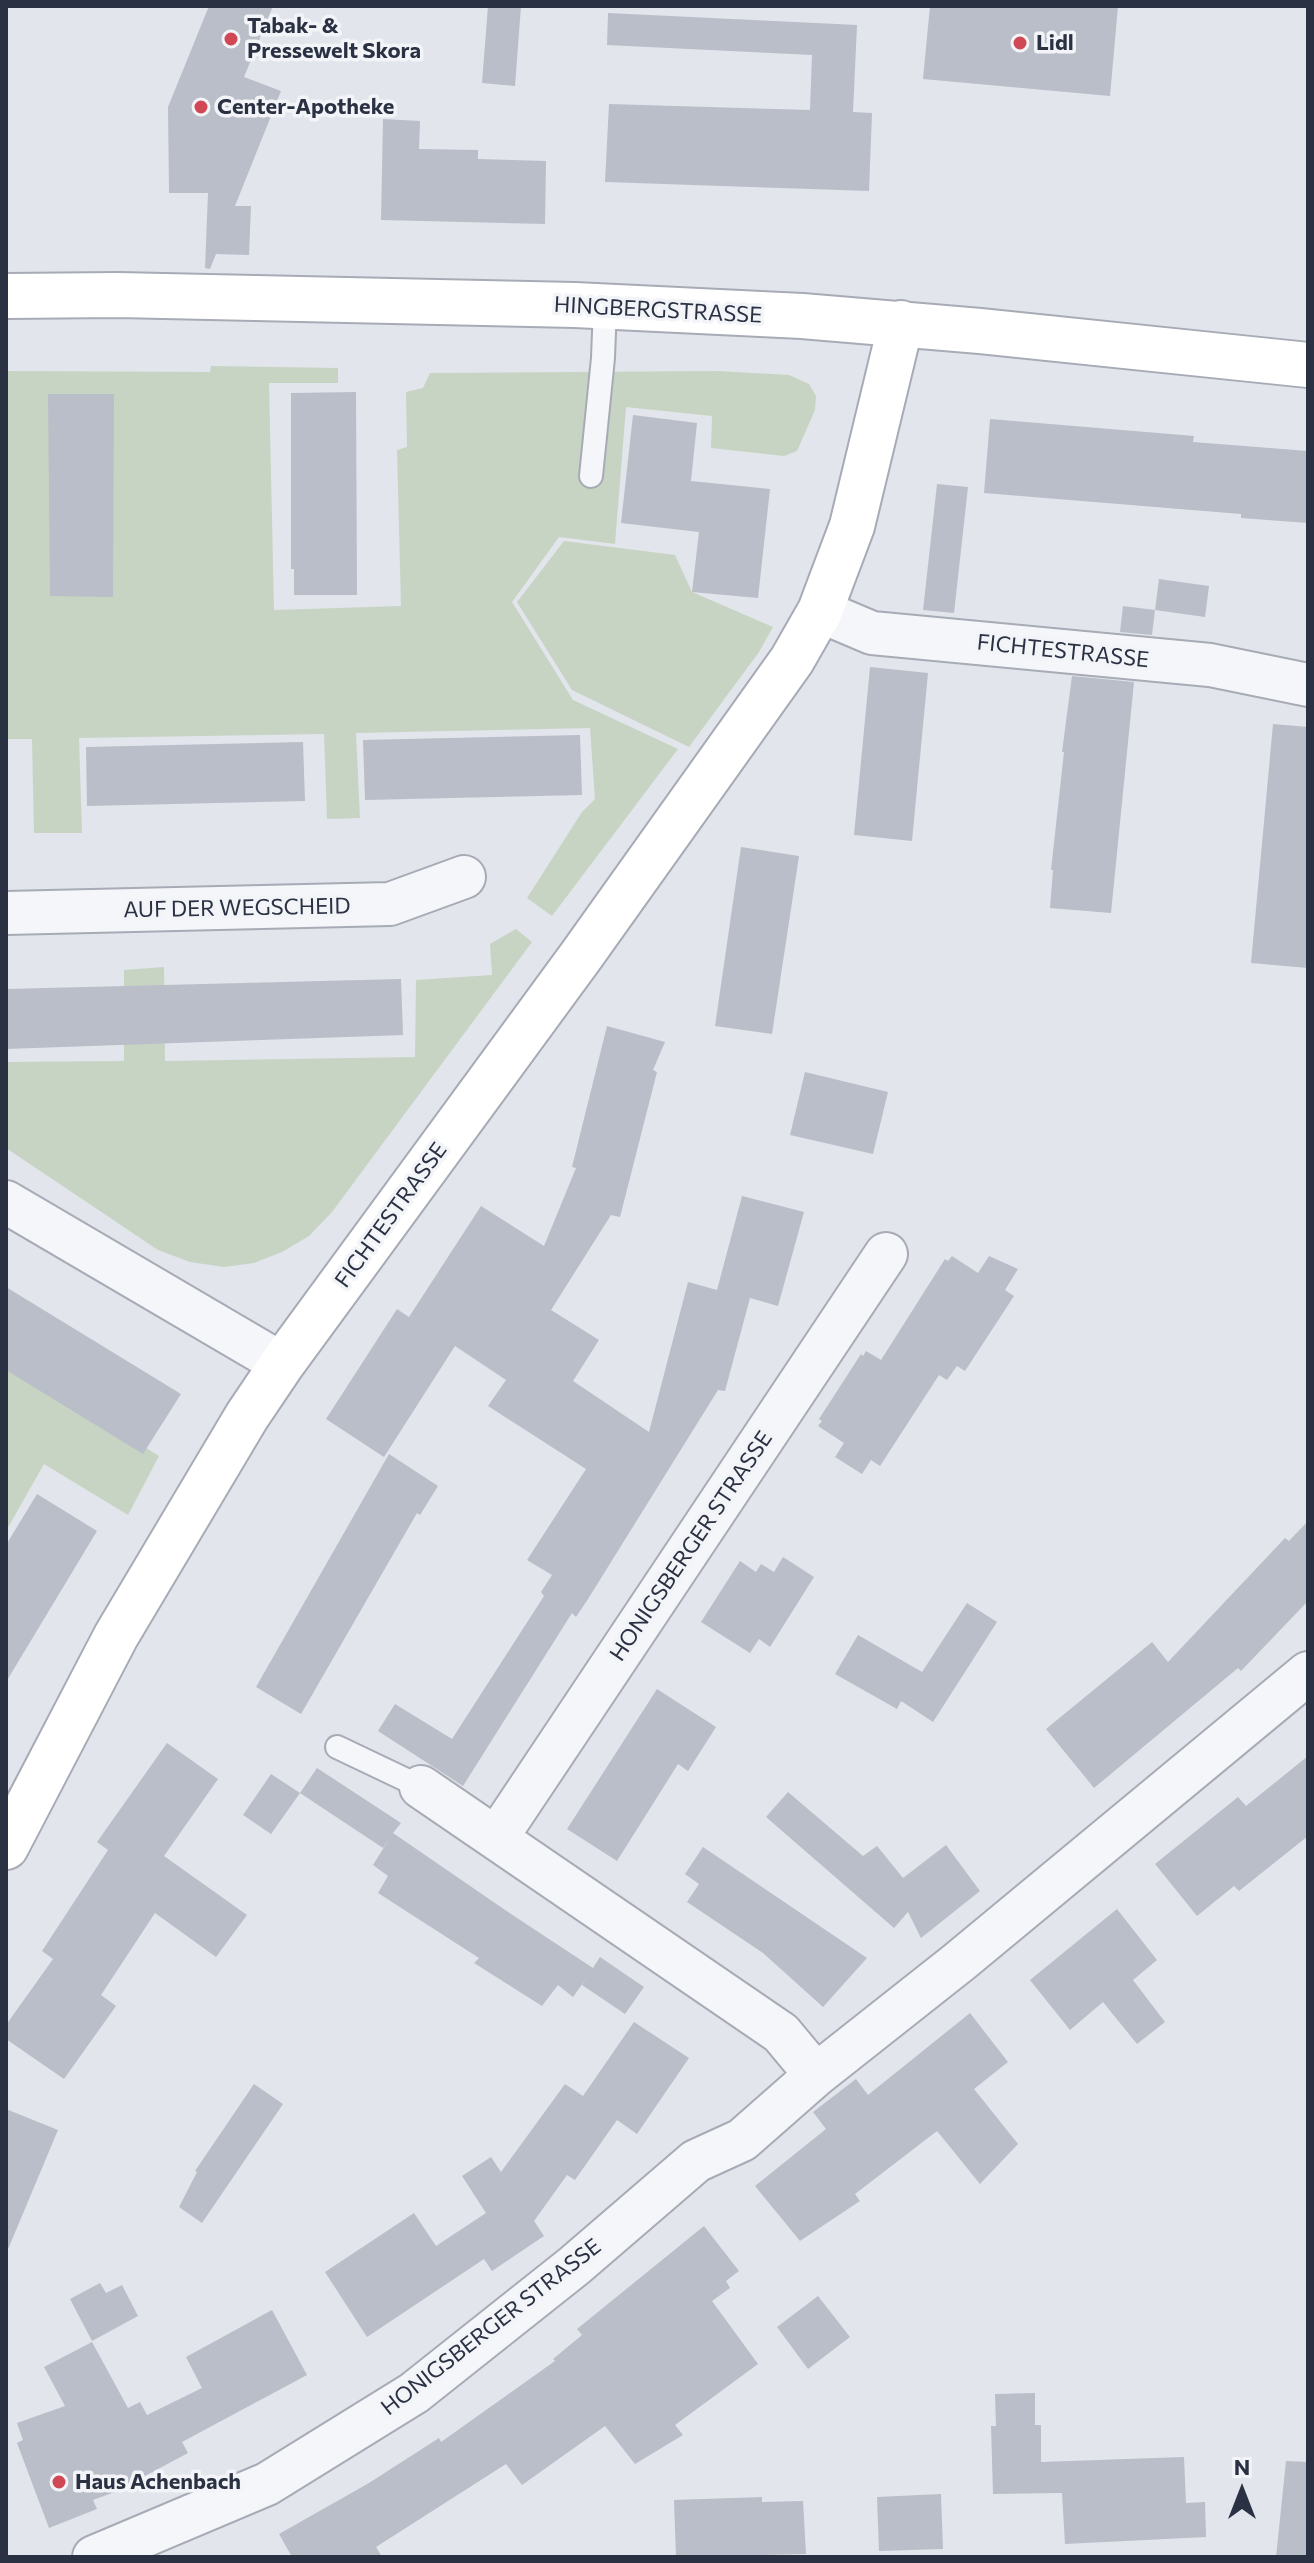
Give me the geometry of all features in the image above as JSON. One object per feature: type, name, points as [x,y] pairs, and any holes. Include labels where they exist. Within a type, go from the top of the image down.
[{"type":"street","name":"HINGBERGSTRASSE","points":[[6,296],[118,295],[605,306],[901,323],[1308,365]]},
{"type":"street","name":"FICHTESTRASSE","points":[[6,1847],[116,1636],[247,1416],[769,694],[820,611],[852,526],[901,323]]},
{"type":"street","name":"FICHTESTRASSE","points":[[820,611],[872,633],[1210,665],[1308,685]]},
{"type":"street","name":"AUF DER WEGSCHEID","points":[[6,913],[390,904],[464,877]]},
{"type":"street","points":[[9,1208],[282,1364]]},
{"type":"street","name":"HONIGSBERGER STRASSE","points":[[497,1837],[886,1254]]},
{"type":"street","name":"HONIGSBERGER STRASSE","points":[[94,2557],[161,2544],[267,2484],[414,2393],[574,2266],[696,2161],[742,2140],[816,2075],[959,1962],[1308,1673]]},
{"type":"street","points":[[421,1787],[781,2033],[816,2075]]},
{"type":"lane","points":[[591,476],[605,306]]},
{"type":"lane","points":[[337,1747],[421,1787]]},
{"type":"green space","points":[[211,366],[338,368],[338,383],[269,383],[274,610],[401,606],[397,450],[407,447],[406,392],[423,388],[430,373],[717,371],[789,375],[809,384],[816,396],[815,410],[797,451],[784,456],[711,448],[712,416],[626,407],[615,544],[559,537],[512,602],[573,700],[678,749],[552,916],[527,898],[582,812],[595,799],[590,728],[356,733],[360,818],[327,819],[324,734],[79,738],[82,833],[34,833],[32,739],[6,739],[6,371],[210,372]]},
{"type":"green space","points":[[564,541],[675,555],[692,592],[773,627],[759,652],[689,747],[572,690],[517,602]]},
{"type":"green space","points":[[516,929],[532,942],[332,1212],[309,1236],[282,1252],[254,1263],[224,1267],[190,1262],[158,1250],[6,1148],[6,1062],[124,1061],[124,970],[164,967],[165,1061],[415,1057],[416,980],[492,975],[490,944]]},
{"type":"green space","points":[[6,1362],[159,1456],[128,1515],[44,1464],[6,1531]]},
{"type":"building","points":[[209,6],[273,6],[244,77],[281,91],[235,206],[251,206],[249,255],[216,254],[210,269],[205,268],[208,193],[169,193],[168,107]]},
{"type":"building","points":[[488,6],[521,6],[515,86],[482,83]]},
{"type":"building","name":"Lidl","points":[[930,6],[1118,6],[1110,96],[923,79]]},
{"type":"building","points":[[608,13],[857,25],[853,112],[872,113],[869,191],[605,182],[609,104],[810,110],[812,55],[607,45]]},
{"type":"building","points":[[383,119],[420,121],[419,149],[478,150],[478,159],[546,161],[545,224],[381,220]]},
{"type":"building","points":[[356,392],[357,595],[294,595],[294,569],[291,569],[291,393]]},
{"type":"building","points":[[48,394],[114,394],[113,597],[50,596]]},
{"type":"building","points":[[633,415],[697,423],[691,481],[770,489],[758,598],[692,592],[699,532],[621,523]]},
{"type":"building","points":[[990,419],[1194,436],[1193,442],[1308,451],[1308,523],[1241,518],[1241,514],[984,493]]},
{"type":"building","points":[[937,484],[968,487],[954,613],[923,610]]},
{"type":"building","points":[[1159,579],[1209,586],[1205,617],[1155,610]]},
{"type":"building","points":[[1123,606],[1155,610],[1152,635],[1120,632]]},
{"type":"building","points":[[870,667],[928,673],[912,841],[854,835]]},
{"type":"building","points":[[1072,676],[1134,682],[1111,913],[1050,908],[1062,752]]},
{"type":"building","points":[[1273,724],[1308,727],[1308,968],[1251,963]]},
{"type":"building","points":[[580,735],[582,795],[365,800],[363,740]]},
{"type":"building","points":[[303,742],[305,801],[87,806],[86,747]]},
{"type":"building","points":[[741,847],[799,856],[772,1034],[715,1026]]},
{"type":"building","points":[[401,979],[403,1035],[6,1049],[6,989]]},
{"type":"building","points":[[607,1026],[665,1042],[653,1070],[657,1072],[620,1217],[611,1215],[551,1310],[599,1340],[573,1381],[649,1432],[688,1282],[717,1290],[742,1196],[804,1212],[778,1306],[750,1298],[725,1391],[718,1390],[588,1599],[576,1617],[572,1613],[463,1786],[378,1731],[395,1704],[452,1739],[544,1596],[541,1592],[552,1575],[527,1560],[586,1469],[488,1406],[506,1380],[455,1346],[384,1457],[326,1419],[397,1309],[409,1317],[481,1206],[544,1246],[576,1168],[572,1167]]},
{"type":"building","points":[[805,1072],[888,1092],[873,1154],[790,1135]]},
{"type":"building","points":[[952,1256],[978,1273],[989,1256],[1018,1269],[1005,1290],[1014,1296],[965,1371],[957,1366],[947,1380],[939,1375],[880,1466],[871,1460],[862,1474],[835,1457],[844,1443],[818,1426],[822,1421],[819,1419],[861,1354],[863,1356],[866,1351],[881,1360],[945,1259],[948,1261]]},
{"type":"building","points":[[6,1287],[181,1394],[143,1454],[6,1370]]},
{"type":"building","points":[[389,1454],[438,1486],[420,1515],[417,1513],[301,1714],[256,1687]]},
{"type":"building","points":[[37,1494],[97,1531],[6,1682],[6,1545]]},
{"type":"building","points":[[1308,1521],[1308,1601],[1241,1671],[1238,1668],[1094,1788],[1046,1729],[1152,1642],[1168,1662],[1285,1538],[1289,1541]]},
{"type":"building","points":[[783,1557],[814,1577],[770,1647],[759,1639],[750,1653],[701,1622],[740,1561],[756,1572],[761,1564],[774,1572]]},
{"type":"building","points":[[967,1603],[997,1622],[933,1722],[901,1701],[897,1709],[835,1674],[858,1635],[922,1672]]},
{"type":"building","points":[[657,1689],[716,1727],[688,1771],[678,1764],[617,1861],[567,1829]]},
{"type":"building","points":[[167,1743],[218,1779],[164,1856],[247,1915],[216,1957],[155,1913],[101,1995],[116,2006],[64,2079],[6,2039],[6,2025],[53,1959],[42,1951],[108,1850],[97,1842]]},
{"type":"building","points":[[1308,1756],[1308,1836],[1239,1891],[1234,1886],[1197,1916],[1155,1864],[1238,1797],[1246,1806]]},
{"type":"building","points":[[317,1768],[401,1823],[393,1833],[511,1914],[593,1968],[600,1957],[644,1987],[625,2014],[582,1985],[588,1976],[573,1997],[558,1985],[542,2006],[474,1963],[479,1958],[378,1893],[388,1876],[373,1865],[391,1836],[383,1848],[300,1793]]},
{"type":"building","points":[[271,1774],[300,1793],[271,1834],[243,1815]]},
{"type":"building","points":[[788,1792],[863,1856],[877,1846],[903,1878],[946,1845],[980,1891],[921,1938],[908,1912],[894,1928],[766,1817]]},
{"type":"building","points":[[703,1847],[867,1958],[823,2007],[763,1953],[687,1902],[699,1884],[685,1874]]},
{"type":"building","points":[[1117,1909],[1157,1960],[1133,1980],[1165,2022],[1137,2044],[1103,2002],[1070,2030],[1030,1980]]},
{"type":"building","points":[[970,2013],[1008,2062],[974,2089],[1018,2144],[980,2184],[937,2131],[855,2194],[860,2201],[800,2241],[755,2186],[826,2129],[813,2112],[856,2079],[868,2095]]},
{"type":"building","points":[[634,2022],[689,2058],[637,2134],[617,2120],[575,2180],[567,2175],[534,2221],[544,2236],[492,2271],[484,2259],[367,2337],[325,2272],[414,2213],[436,2246],[486,2213],[462,2176],[491,2157],[501,2172],[565,2084],[583,2096]]},
{"type":"building","points":[[254,2084],[283,2104],[202,2223],[179,2207],[195,2171]]},
{"type":"building","points":[[6,2109],[58,2130],[6,2254]]},
{"type":"building","points":[[704,2226],[739,2271],[726,2281],[730,2288],[712,2301],[758,2364],[675,2425],[683,2435],[635,2464],[605,2426],[522,2485],[506,2464],[376,2547],[382,2557],[292,2557],[279,2534],[369,2483],[439,2438],[441,2442],[555,2361],[553,2359],[582,2335],[577,2329]]},
{"type":"building","points":[[100,2283],[106,2293],[122,2285],[138,2316],[92,2341],[70,2299]]},
{"type":"building","points":[[818,2296],[850,2337],[808,2369],[777,2327]]},
{"type":"building","points":[[272,2310],[307,2375],[182,2442],[188,2453],[115,2492],[93,2500],[97,2509],[49,2528],[17,2443],[23,2440],[17,2423],[65,2406],[44,2367],[92,2342],[128,2408],[140,2402],[147,2415],[202,2388],[186,2357]]},
{"type":"building","points":[[1035,2393],[1035,2425],[1041,2425],[1041,2462],[1184,2457],[1186,2503],[1205,2502],[1206,2537],[1065,2544],[1062,2493],[993,2494],[991,2426],[996,2426],[995,2394]]},
{"type":"building","points":[[1286,2461],[1308,2462],[1308,2557],[1276,2557]]},
{"type":"building","points":[[941,2494],[943,2549],[879,2551],[877,2497]]},
{"type":"building","points":[[762,2497],[762,2502],[803,2501],[806,2554],[676,2557],[674,2500]]},
{"type":"place","name":"Tabak- & Pressewelt Skora","points":[[231,39]]},
{"type":"place","name":"Lidl","points":[[1020,43]]},
{"type":"place","name":"Center-Apotheke","points":[[201,107]]},
{"type":"place","name":"Haus Achenbach","points":[[59,2482]]}]
